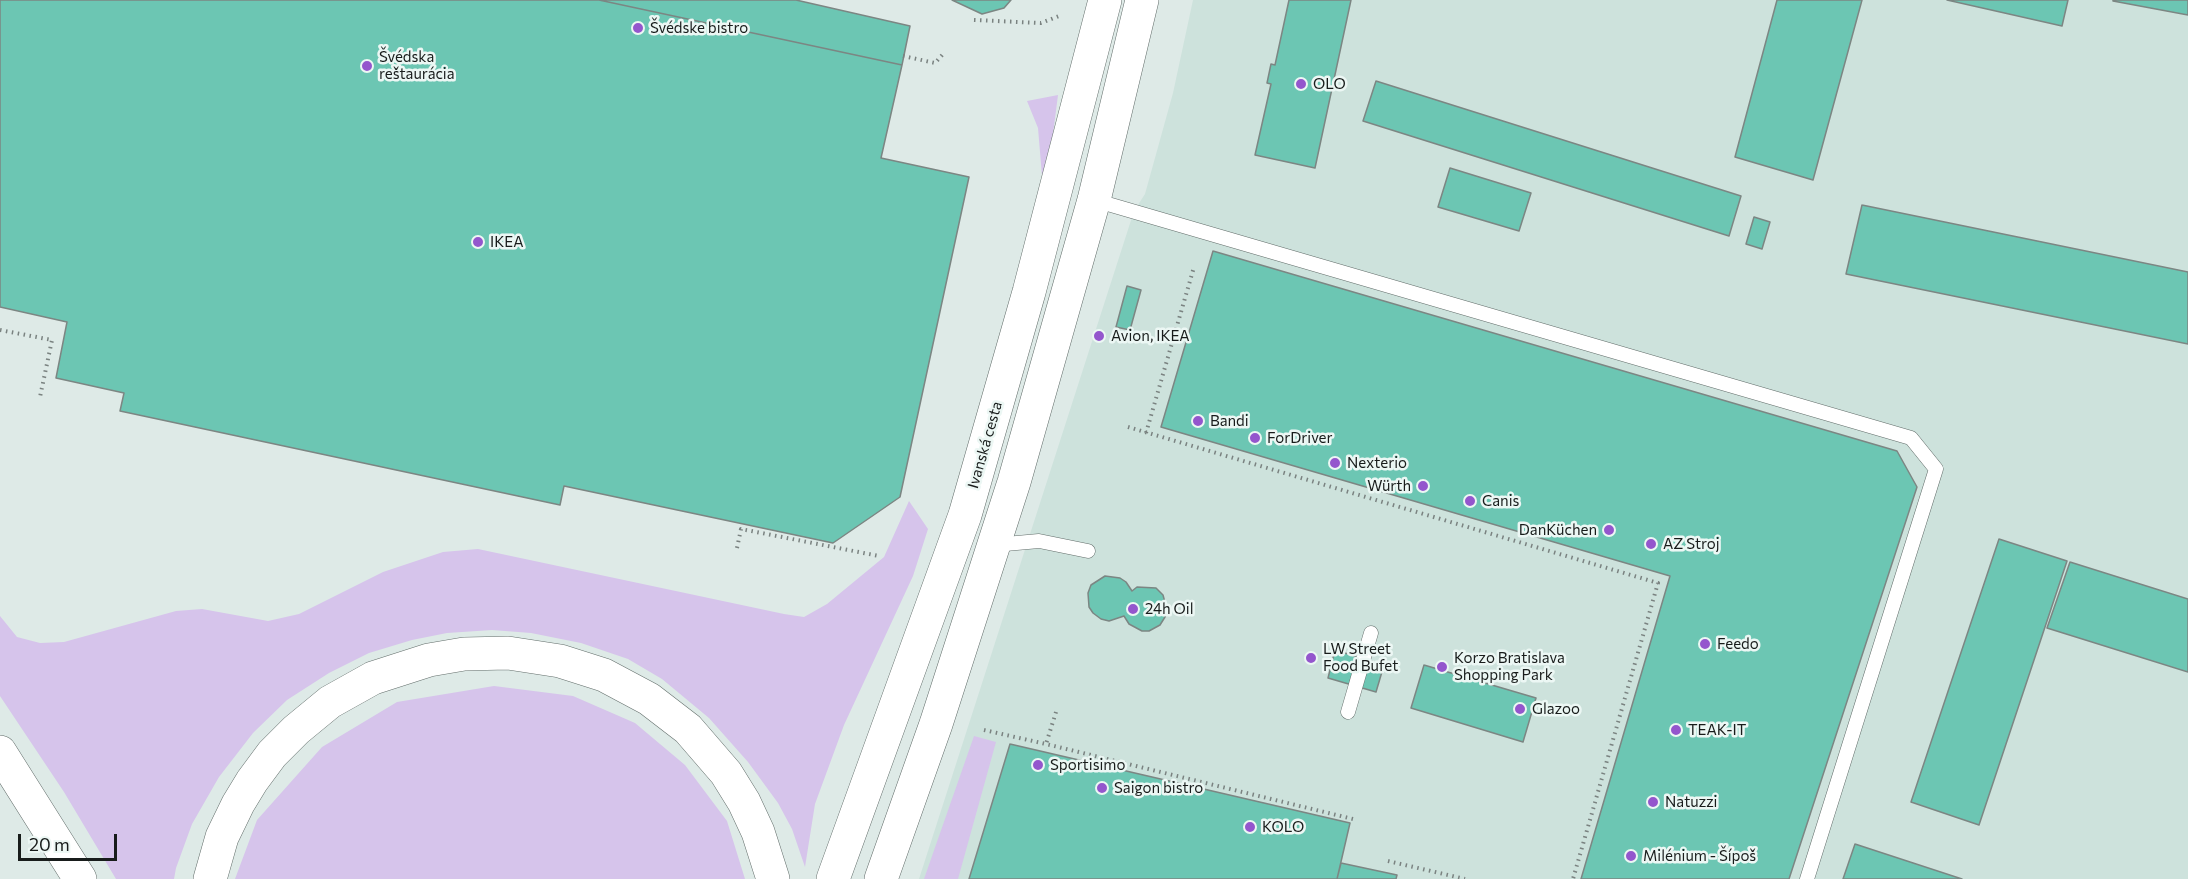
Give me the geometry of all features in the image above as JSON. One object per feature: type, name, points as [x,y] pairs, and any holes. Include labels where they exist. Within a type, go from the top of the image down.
[{"type":"main road","name":"Ivanská cesta","points":[[833,879],[965,515],[1029,292],[1105,0]]},
{"type":"main road","points":[[881,879],[936,724],[1014,482],[1094,200],[1142,0]]},
{"type":"main road","points":[[210,879],[222,837],[252,781],[272,754],[310,717],[352,689],[395,670],[429,660],[464,654],[497,653],[534,656],[582,667],[624,685],[668,712],[706,748],[726,773],[744,802],[758,832],[773,879]]},
{"type":"main road","points":[[0,752],[80,879]]},
{"type":"lane","points":[[1094,200],[1911,438],[1936,469],[1807,879]]},
{"type":"lane","points":[[994,545],[1039,541],[1089,552]]},
{"type":"lane","points":[[1348,712],[1371,633]]},
{"type":"path","points":[[974,20],[1041,22],[1059,16]]},
{"type":"path","points":[[903,56],[935,63],[943,54]]},
{"type":"path","points":[[1146,433],[1194,267]]},
{"type":"path","points":[[0,330],[52,340],[40,397]]},
{"type":"path","points":[[1128,427],[1658,583],[1574,879]]},
{"type":"path","points":[[737,548],[741,529],[879,556]]},
{"type":"path","points":[[1046,744],[1056,712]]},
{"type":"path","points":[[984,730],[1357,820]]},
{"type":"path","points":[[1388,861],[1465,879]]},
{"type":"shaded area","points":[[1193,0],[2188,0],[2188,879],[919,879],[1134,211],[1145,194],[1173,93]]},
{"type":"shaded area","points":[[1058,95],[1053,134],[1042,176],[1038,128],[1027,101]]},
{"type":"shaded area","points":[[909,501],[928,529],[913,576],[844,725],[815,804],[805,867],[792,829],[778,803],[748,762],[709,718],[662,679],[628,659],[581,643],[531,633],[492,630],[447,633],[412,640],[369,653],[329,673],[287,700],[253,733],[219,777],[192,824],[174,879],[116,879],[64,792],[0,696],[0,616],[17,637],[40,643],[64,642],[176,611],[202,609],[268,621],[299,614],[383,572],[443,552],[478,549],[804,617],[827,604],[884,557]]},
{"type":"shaded area","points":[[494,686],[573,696],[635,723],[685,765],[727,821],[745,879],[235,879],[257,820],[322,747],[397,702]]},
{"type":"shaded area","points":[[974,736],[996,742],[958,879],[924,879]]},
{"type":"building","name":"IKEA","points":[[0,0],[599,0],[902,65],[881,158],[969,177],[900,497],[833,543],[564,486],[560,505],[120,411],[124,393],[56,378],[67,322],[0,307]]},
{"type":"building","points":[[599,0],[796,0],[910,26],[902,65]]},
{"type":"building","points":[[952,0],[1011,0],[1004,8],[982,14]]},
{"type":"building","name":"OLO","points":[[1289,0],[1351,0],[1315,168],[1255,155],[1271,84],[1267,83],[1271,64],[1275,65]]},
{"type":"building","points":[[1777,0],[1862,0],[1813,180],[1735,157]]},
{"type":"building","points":[[1947,0],[2068,0],[2062,26]]},
{"type":"building","points":[[2113,0],[2188,0],[2188,15],[2113,1]]},
{"type":"building","points":[[1376,81],[1741,196],[1729,236],[1363,121]]},
{"type":"building","points":[[1450,168],[1531,193],[1519,231],[1438,207]]},
{"type":"building","points":[[1862,205],[2188,272],[2188,344],[1846,274]]},
{"type":"building","points":[[1754,217],[1770,222],[1762,249],[1746,244]]},
{"type":"building","points":[[1213,251],[1897,451],[1917,487],[1789,879],[1581,879],[1670,576],[1161,427]]},
{"type":"building","points":[[1127,286],[1141,290],[1130,330],[1116,327]]},
{"type":"building","points":[[1999,539],[2067,561],[1979,825],[1911,802]]},
{"type":"building","points":[[2070,562],[2188,599],[2188,672],[2047,628]]},
{"type":"building","points":[[1105,576],[1120,578],[1132,591],[1137,587],[1156,588],[1163,595],[1167,610],[1160,625],[1149,631],[1142,631],[1129,624],[1124,616],[1109,621],[1093,613],[1089,607],[1088,593],[1091,585]]},
{"type":"building","points":[[1335,650],[1384,665],[1376,692],[1328,678]]},
{"type":"building","points":[[1424,665],[1536,698],[1523,742],[1411,708]]},
{"type":"building","points":[[1010,744],[1350,823],[1337,879],[969,879]]},
{"type":"building","points":[[1855,844],[1962,879],[1843,879]]},
{"type":"building","points":[[1341,863],[1397,875],[1396,879],[1337,879]]},
{"type":"place","name":"Švédske bistro","points":[[638,28]]},
{"type":"place","name":"Švédska reštaurácia","points":[[367,66]]},
{"type":"place","name":"OLO","points":[[1301,84]]},
{"type":"place","name":"IKEA","points":[[478,242]]},
{"type":"place","name":"Avion, IKEA","points":[[1099,336]]},
{"type":"place","name":"Bandi","points":[[1198,421]]},
{"type":"place","name":"ForDriver","points":[[1255,438]]},
{"type":"place","name":"Nexterio","points":[[1335,463]]},
{"type":"place","name":"Würth","points":[[1423,486]]},
{"type":"place","name":"Canis","points":[[1470,501]]},
{"type":"place","name":"DanKüchen","points":[[1609,530]]},
{"type":"place","name":"AZ Stroj","points":[[1651,544]]},
{"type":"place","name":"24h Oil","points":[[1133,609]]},
{"type":"place","name":"Feedo","points":[[1705,644]]},
{"type":"place","name":"LW Street Food Bufet","points":[[1311,658]]},
{"type":"place","name":"Korzo Bratislava Shopping Park","points":[[1442,667]]},
{"type":"place","name":"Glazoo","points":[[1520,709]]},
{"type":"place","name":"TEAK-IT","points":[[1676,730]]},
{"type":"place","name":"Sportisimo","points":[[1038,765]]},
{"type":"place","name":"Saigon bistro","points":[[1102,788]]},
{"type":"place","name":"Natuzzi","points":[[1653,802]]},
{"type":"place","name":"KOLO","points":[[1250,827]]},
{"type":"place","name":"Milénium - Šípoš","points":[[1631,856]]}]
